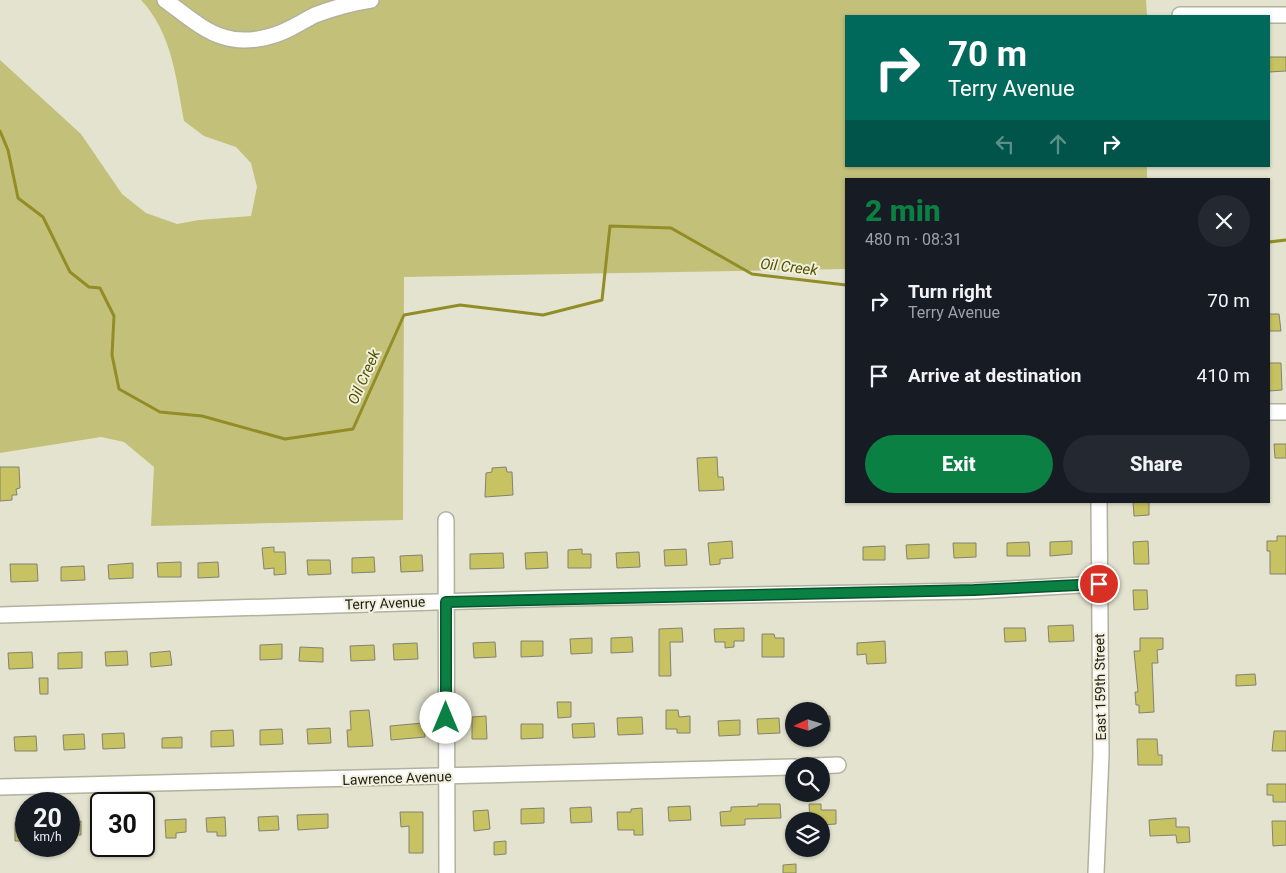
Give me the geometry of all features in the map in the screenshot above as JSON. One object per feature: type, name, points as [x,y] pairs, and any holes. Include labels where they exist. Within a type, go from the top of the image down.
[{"type":"street","points":[[165,0],[196,22],[222,37],[236,40],[270,37],[314,16],[371,0]]},
{"type":"street","points":[[1180,15],[1286,15]]},
{"type":"street","points":[[1270,412],[1286,412]]},
{"type":"street","name":"East 159th Street","points":[[1096,873],[1101,755],[1099,503]]},
{"type":"street","points":[[446,520],[447,873]]},
{"type":"street","name":"Terry Avenue","points":[[0,615],[446,602],[964,591],[1099,584]]},
{"type":"street","points":[[830,765],[838,765]]},
{"type":"street","name":"Lawrence Avenue","points":[[0,787],[785,767]]},
{"type":"shaded area","points":[[141,0],[1146,0],[1147,15],[845,15],[845,167],[1147,167],[1147,178],[845,178],[845,269],[404,277],[403,520],[151,526],[154,467],[124,442],[101,437],[0,453],[0,60],[81,134],[122,194],[146,213],[177,224],[199,220],[251,216],[257,187],[251,163],[236,147],[204,136],[184,121],[171,57],[160,27]]},
{"type":"building","points":[[1270,57],[1286,57],[1286,71],[1270,72]]},
{"type":"building","points":[[1270,314],[1279,314],[1281,331],[1270,331]]},
{"type":"building","points":[[1270,363],[1281,363],[1282,390],[1270,391]]},
{"type":"building","points":[[1274,444],[1286,444],[1286,458],[1275,458]]},
{"type":"building","points":[[717,457],[718,477],[723,477],[724,490],[699,491],[697,458]]},
{"type":"building","points":[[0,467],[19,467],[20,488],[16,489],[17,495],[12,495],[12,500],[0,501]]},
{"type":"building","points":[[506,467],[507,472],[512,472],[513,495],[485,497],[486,473],[492,472],[492,468]]},
{"type":"building","points":[[1133,503],[1149,503],[1149,515],[1134,516]]},
{"type":"building","points":[[1277,536],[1286,536],[1286,574],[1270,574],[1270,551],[1267,551],[1267,541],[1277,541]]},
{"type":"building","points":[[732,541],[733,558],[720,559],[720,564],[710,565],[708,543]]},
{"type":"building","points":[[1072,541],[1072,554],[1050,556],[1050,542]]},
{"type":"building","points":[[1148,541],[1149,564],[1134,564],[1133,542]]},
{"type":"building","points":[[1029,542],[1030,556],[1007,556],[1007,543]]},
{"type":"building","points":[[953,543],[976,543],[976,557],[954,558]]},
{"type":"building","points":[[929,544],[929,558],[907,559],[906,545]]},
{"type":"building","points":[[885,546],[885,560],[863,560],[863,547]]},
{"type":"building","points":[[274,547],[274,552],[285,552],[286,574],[274,575],[274,568],[264,569],[262,548]]},
{"type":"building","points":[[582,549],[582,554],[591,554],[591,568],[568,568],[568,550]]},
{"type":"building","points":[[686,549],[687,565],[665,566],[664,550]]},
{"type":"building","points":[[547,552],[548,568],[526,569],[525,553]]},
{"type":"building","points":[[639,552],[640,567],[617,568],[616,553]]},
{"type":"building","points":[[503,553],[504,568],[470,569],[470,554]]},
{"type":"building","points":[[422,555],[423,571],[401,572],[400,556]]},
{"type":"building","points":[[374,557],[375,572],[352,573],[352,558]]},
{"type":"building","points":[[307,560],[330,560],[331,574],[308,575]]},
{"type":"building","points":[[181,562],[181,577],[158,577],[157,563]]},
{"type":"building","points":[[218,562],[219,577],[198,578],[198,563]]},
{"type":"building","points":[[133,563],[133,578],[109,579],[108,565]]},
{"type":"building","points":[[10,564],[37,564],[38,581],[11,582]]},
{"type":"building","points":[[84,566],[85,580],[61,581],[61,567]]},
{"type":"building","points":[[1133,590],[1147,590],[1148,609],[1134,610]]},
{"type":"building","points":[[1073,625],[1074,641],[1049,642],[1048,626]]},
{"type":"building","points":[[682,628],[683,642],[670,642],[671,676],[659,676],[659,629]]},
{"type":"building","points":[[744,628],[744,641],[734,641],[734,647],[725,648],[725,642],[715,642],[714,629]]},
{"type":"building","points":[[1004,628],[1025,628],[1026,641],[1005,642]]},
{"type":"building","points":[[762,634],[774,634],[775,638],[784,638],[784,657],[762,657]]},
{"type":"building","points":[[632,637],[633,652],[611,653],[611,638]]},
{"type":"building","points":[[592,638],[592,653],[571,654],[570,639]]},
{"type":"building","points":[[1140,638],[1163,638],[1163,649],[1157,650],[1158,663],[1152,663],[1154,712],[1139,713],[1139,705],[1136,705],[1135,692],[1138,692],[1134,651],[1140,651]]},
{"type":"building","points":[[521,641],[543,641],[543,656],[521,657]]},
{"type":"building","points":[[885,641],[886,663],[867,664],[866,654],[857,655],[857,643]]},
{"type":"building","points":[[495,642],[496,657],[474,658],[473,643]]},
{"type":"building","points":[[417,643],[418,659],[394,660],[393,644]]},
{"type":"building","points":[[282,644],[282,659],[260,660],[260,645]]},
{"type":"building","points":[[374,645],[375,660],[351,661],[350,646]]},
{"type":"building","points":[[300,647],[323,648],[323,662],[299,661]]},
{"type":"building","points":[[127,651],[128,665],[106,666],[105,652]]},
{"type":"building","points":[[170,651],[172,665],[151,667],[150,653]]},
{"type":"building","points":[[32,652],[33,668],[9,669],[8,653]]},
{"type":"building","points":[[82,652],[82,668],[58,669],[58,653]]},
{"type":"building","points":[[1255,674],[1256,685],[1236,686],[1236,675]]},
{"type":"building","points":[[39,678],[48,678],[48,694],[40,694]]},
{"type":"building","points":[[557,702],[571,702],[571,717],[558,718]]},
{"type":"building","points":[[369,710],[373,746],[348,747],[347,730],[351,730],[350,711]]},
{"type":"building","points":[[666,710],[678,710],[679,717],[690,716],[690,733],[677,733],[677,729],[666,729]]},
{"type":"building","points":[[486,716],[487,739],[472,739],[472,717]]},
{"type":"building","points":[[642,717],[643,734],[618,735],[617,718]]},
{"type":"building","points":[[779,718],[780,733],[758,734],[757,719]]},
{"type":"building","points":[[740,720],[740,735],[719,736],[718,721]]},
{"type":"building","points":[[423,723],[425,737],[391,740],[390,726]]},
{"type":"building","points":[[594,723],[595,737],[573,738],[572,724]]},
{"type":"building","points":[[521,724],[543,724],[543,738],[521,739]]},
{"type":"building","points":[[330,728],[331,743],[308,744],[307,729]]},
{"type":"building","points":[[282,729],[283,744],[260,745],[260,730]]},
{"type":"building","points":[[233,730],[234,746],[211,747],[211,731]]},
{"type":"building","points":[[1274,731],[1286,731],[1286,751],[1272,751]]},
{"type":"building","points":[[124,733],[125,748],[103,749],[102,734]]},
{"type":"building","points":[[84,734],[85,749],[64,750],[63,735]]},
{"type":"building","points":[[36,736],[37,751],[15,751],[14,737]]},
{"type":"building","points":[[182,737],[182,748],[162,748],[162,738]]},
{"type":"building","points":[[1137,739],[1157,739],[1158,755],[1162,755],[1162,765],[1138,765]]},
{"type":"building","points":[[1267,784],[1286,784],[1286,802],[1273,802],[1273,795],[1267,795]]},
{"type":"building","points":[[758,804],[780,804],[781,818],[745,819],[745,825],[721,826],[720,812],[731,811],[731,807],[758,806]]},
{"type":"building","points":[[809,804],[821,804],[821,810],[836,810],[836,824],[830,824],[830,812],[809,812]]},
{"type":"building","points":[[690,806],[691,820],[669,821],[668,807]]},
{"type":"building","points":[[591,807],[592,822],[571,823],[570,808]]},
{"type":"building","points":[[544,808],[544,823],[521,824],[521,809]]},
{"type":"building","points":[[642,808],[643,835],[634,835],[634,830],[618,830],[617,812],[631,812],[631,809]]},
{"type":"building","points":[[488,810],[490,829],[474,831],[473,811]]},
{"type":"building","points":[[400,812],[423,812],[423,853],[409,853],[409,826],[401,827]]},
{"type":"building","points":[[328,814],[328,828],[298,830],[297,815]]},
{"type":"building","points":[[278,816],[279,830],[259,831],[258,817]]},
{"type":"building","points":[[225,817],[226,836],[217,836],[217,832],[207,832],[206,818]]},
{"type":"building","points":[[1176,818],[1176,827],[1189,827],[1190,842],[1177,843],[1176,835],[1150,836],[1149,820]]},
{"type":"building","points":[[186,819],[186,832],[176,833],[176,838],[166,838],[165,820]]},
{"type":"building","points":[[1272,821],[1286,821],[1286,845],[1273,846]]},
{"type":"building","points":[[506,841],[506,854],[494,855],[494,842]]},
{"type":"building","points":[[796,864],[796,873],[783,873],[783,865]]},
{"type":"waterway","name":"Oil Creek","points":[[0,131],[8,150],[18,198],[43,217],[70,272],[89,287],[100,288],[114,316],[112,355],[119,389],[160,412],[202,416],[285,439],[353,429],[404,315],[460,305],[543,315],[602,300],[610,226],[671,228],[752,274],[845,285]]},
{"type":"waterway","name":"Oil Creek","points":[[1270,242],[1286,240]]},
{"type":"route","points":[[446,718],[446,602],[974,590],[1099,584]]}]
